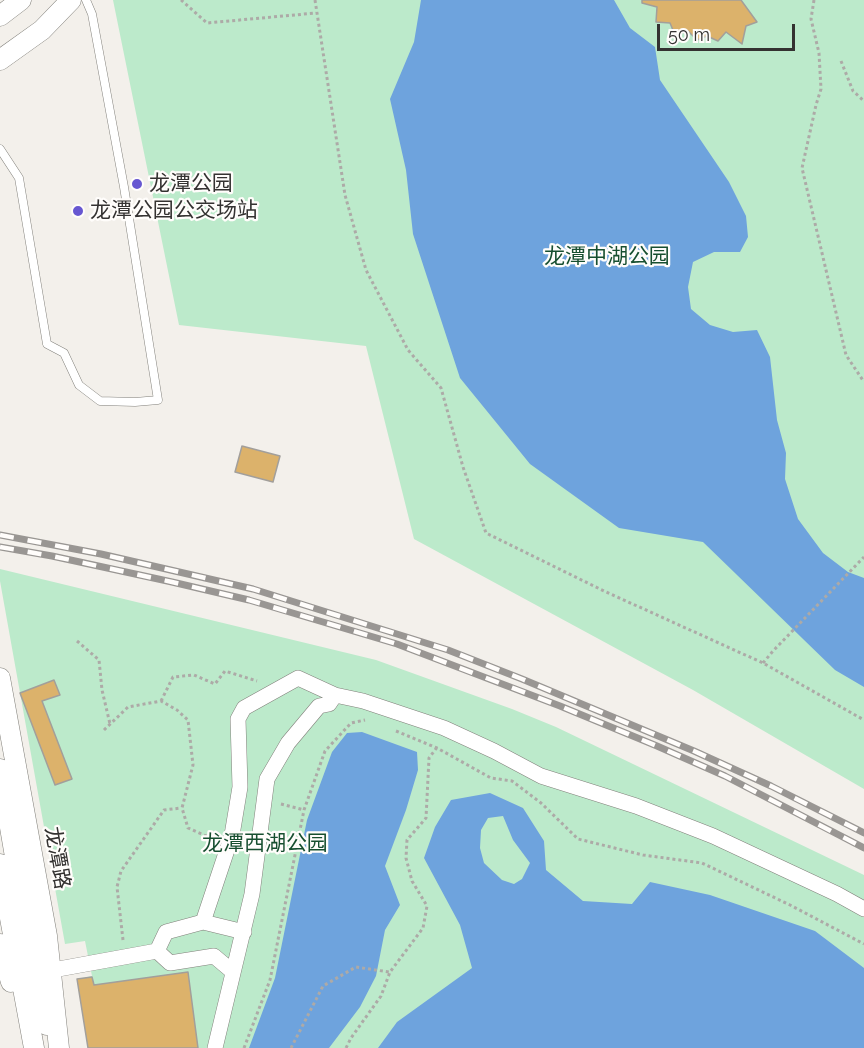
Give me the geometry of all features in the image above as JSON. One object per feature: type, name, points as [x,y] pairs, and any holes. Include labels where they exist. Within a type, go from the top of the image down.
[{"type":"street","points":[[0,16],[21,0]]},
{"type":"street","points":[[0,60],[42,30],[71,0]]},
{"type":"street","name":"龙潭路","points":[[0,678],[47,936],[39,997],[54,1048]]},
{"type":"street","points":[[203,922],[232,835],[240,787],[238,719],[244,708],[298,678],[335,695],[363,701],[444,728],[541,776],[636,806],[713,836],[864,909]]},
{"type":"street","points":[[215,1048],[252,894],[267,779],[288,743],[319,706],[329,704],[335,695]]},
{"type":"street","name":"龙潭路","points":[[0,769],[59,1048]]},
{"type":"street","points":[[0,864],[32,1048]]},
{"type":"street","points":[[157,951],[166,932],[203,922],[244,932]]},
{"type":"street","points":[[0,944],[32,1048]]},
{"type":"street","points":[[43,972],[157,951]]},
{"type":"street","points":[[157,951],[170,963],[214,956],[233,972]]},
{"type":"lane","points":[[0,149],[19,178],[47,344],[64,353],[80,385],[100,401],[158,400],[124,187],[92,15],[86,0]]},
{"type":"path","points":[[181,0],[207,23],[316,13]]},
{"type":"path","points":[[315,0],[345,195],[366,270],[408,350],[441,388],[463,467],[486,533],[604,591],[763,663],[864,720]]},
{"type":"path","points":[[814,0],[811,19],[819,53],[821,89],[802,168],[846,355],[864,382]]},
{"type":"path","points":[[842,61],[853,91],[864,101]]},
{"type":"path","points":[[763,663],[864,557]]},
{"type":"path","points":[[77,641],[99,660],[102,690],[110,724]]},
{"type":"path","points":[[161,701],[173,677],[194,675],[215,684],[225,671],[251,678],[275,691]]},
{"type":"path","points":[[104,730],[128,707],[161,701],[177,710],[188,720],[193,765],[182,808],[188,828],[228,847]]},
{"type":"path","points":[[244,1048],[270,980],[304,810],[326,751],[351,723],[366,719]]},
{"type":"path","points":[[386,728],[437,748],[491,778],[512,781],[519,785],[578,839],[644,855],[702,863],[864,944]]},
{"type":"path","points":[[346,1048],[381,996],[390,972],[423,928],[427,906],[412,881],[406,858],[407,840],[426,818],[429,758],[437,748]]},
{"type":"path","points":[[265,799],[304,810]]},
{"type":"path","points":[[125,957],[117,887],[122,871],[164,810],[182,808]]},
{"type":"path","points":[[291,1048],[322,986],[356,967],[390,972]]},
{"type":"green space","name":"龙潭中湖公园","points":[[113,0],[864,0],[864,789],[693,690],[414,539],[366,346],[179,325]]},
{"type":"green space","name":"龙潭西湖公园","points":[[0,569],[376,660],[556,727],[864,875],[864,1048],[88,1048],[77,979],[92,976],[85,941],[65,944],[0,581]]},
{"type":"water","points":[[421,0],[614,0],[630,28],[655,47],[660,80],[729,182],[746,216],[748,237],[740,252],[714,252],[693,262],[688,287],[691,309],[710,325],[733,332],[757,330],[770,357],[777,420],[786,453],[785,479],[798,519],[823,553],[848,572],[864,578],[864,687],[835,670],[703,542],[619,528],[530,464],[460,378],[413,234],[406,170],[390,99],[414,42]]},
{"type":"water","points":[[362,732],[417,752],[418,770],[385,866],[400,905],[385,930],[376,976],[360,1007],[329,1048],[249,1048],[275,978],[307,820],[332,752],[347,733]]},
{"type":"water","points":[[490,793],[523,808],[544,841],[546,870],[583,901],[632,904],[650,882],[710,895],[815,931],[864,968],[864,1048],[378,1048],[397,1022],[472,968],[460,925],[424,858],[435,827],[451,800]],"holes":[[[503,816],[513,840],[530,863],[522,879],[514,884],[502,880],[484,863],[480,848],[481,830],[488,818]]]},
{"type":"building","points":[[642,0],[741,0],[757,22],[746,26],[742,44],[726,32],[718,41],[707,36],[697,40],[688,31],[675,35],[670,23],[656,22],[657,7],[642,3]]},
{"type":"building","points":[[242,446],[280,456],[273,482],[235,472]]},
{"type":"building","points":[[54,680],[60,695],[42,701],[72,779],[55,785],[20,693]]},
{"type":"building","points":[[188,972],[198,1048],[88,1048],[77,979],[92,977],[94,985]]},
{"type":"railway","points":[[0,535],[101,554],[253,589],[448,650],[694,751],[771,786],[864,833]]},
{"type":"railway","points":[[0,547],[52,556],[249,600],[397,644],[560,706],[657,746],[725,776],[864,848]]},
{"type":"place","name":"龙潭公园","points":[[137,184]]},
{"type":"place","name":"龙潭公园公交场站","points":[[78,211]]}]
